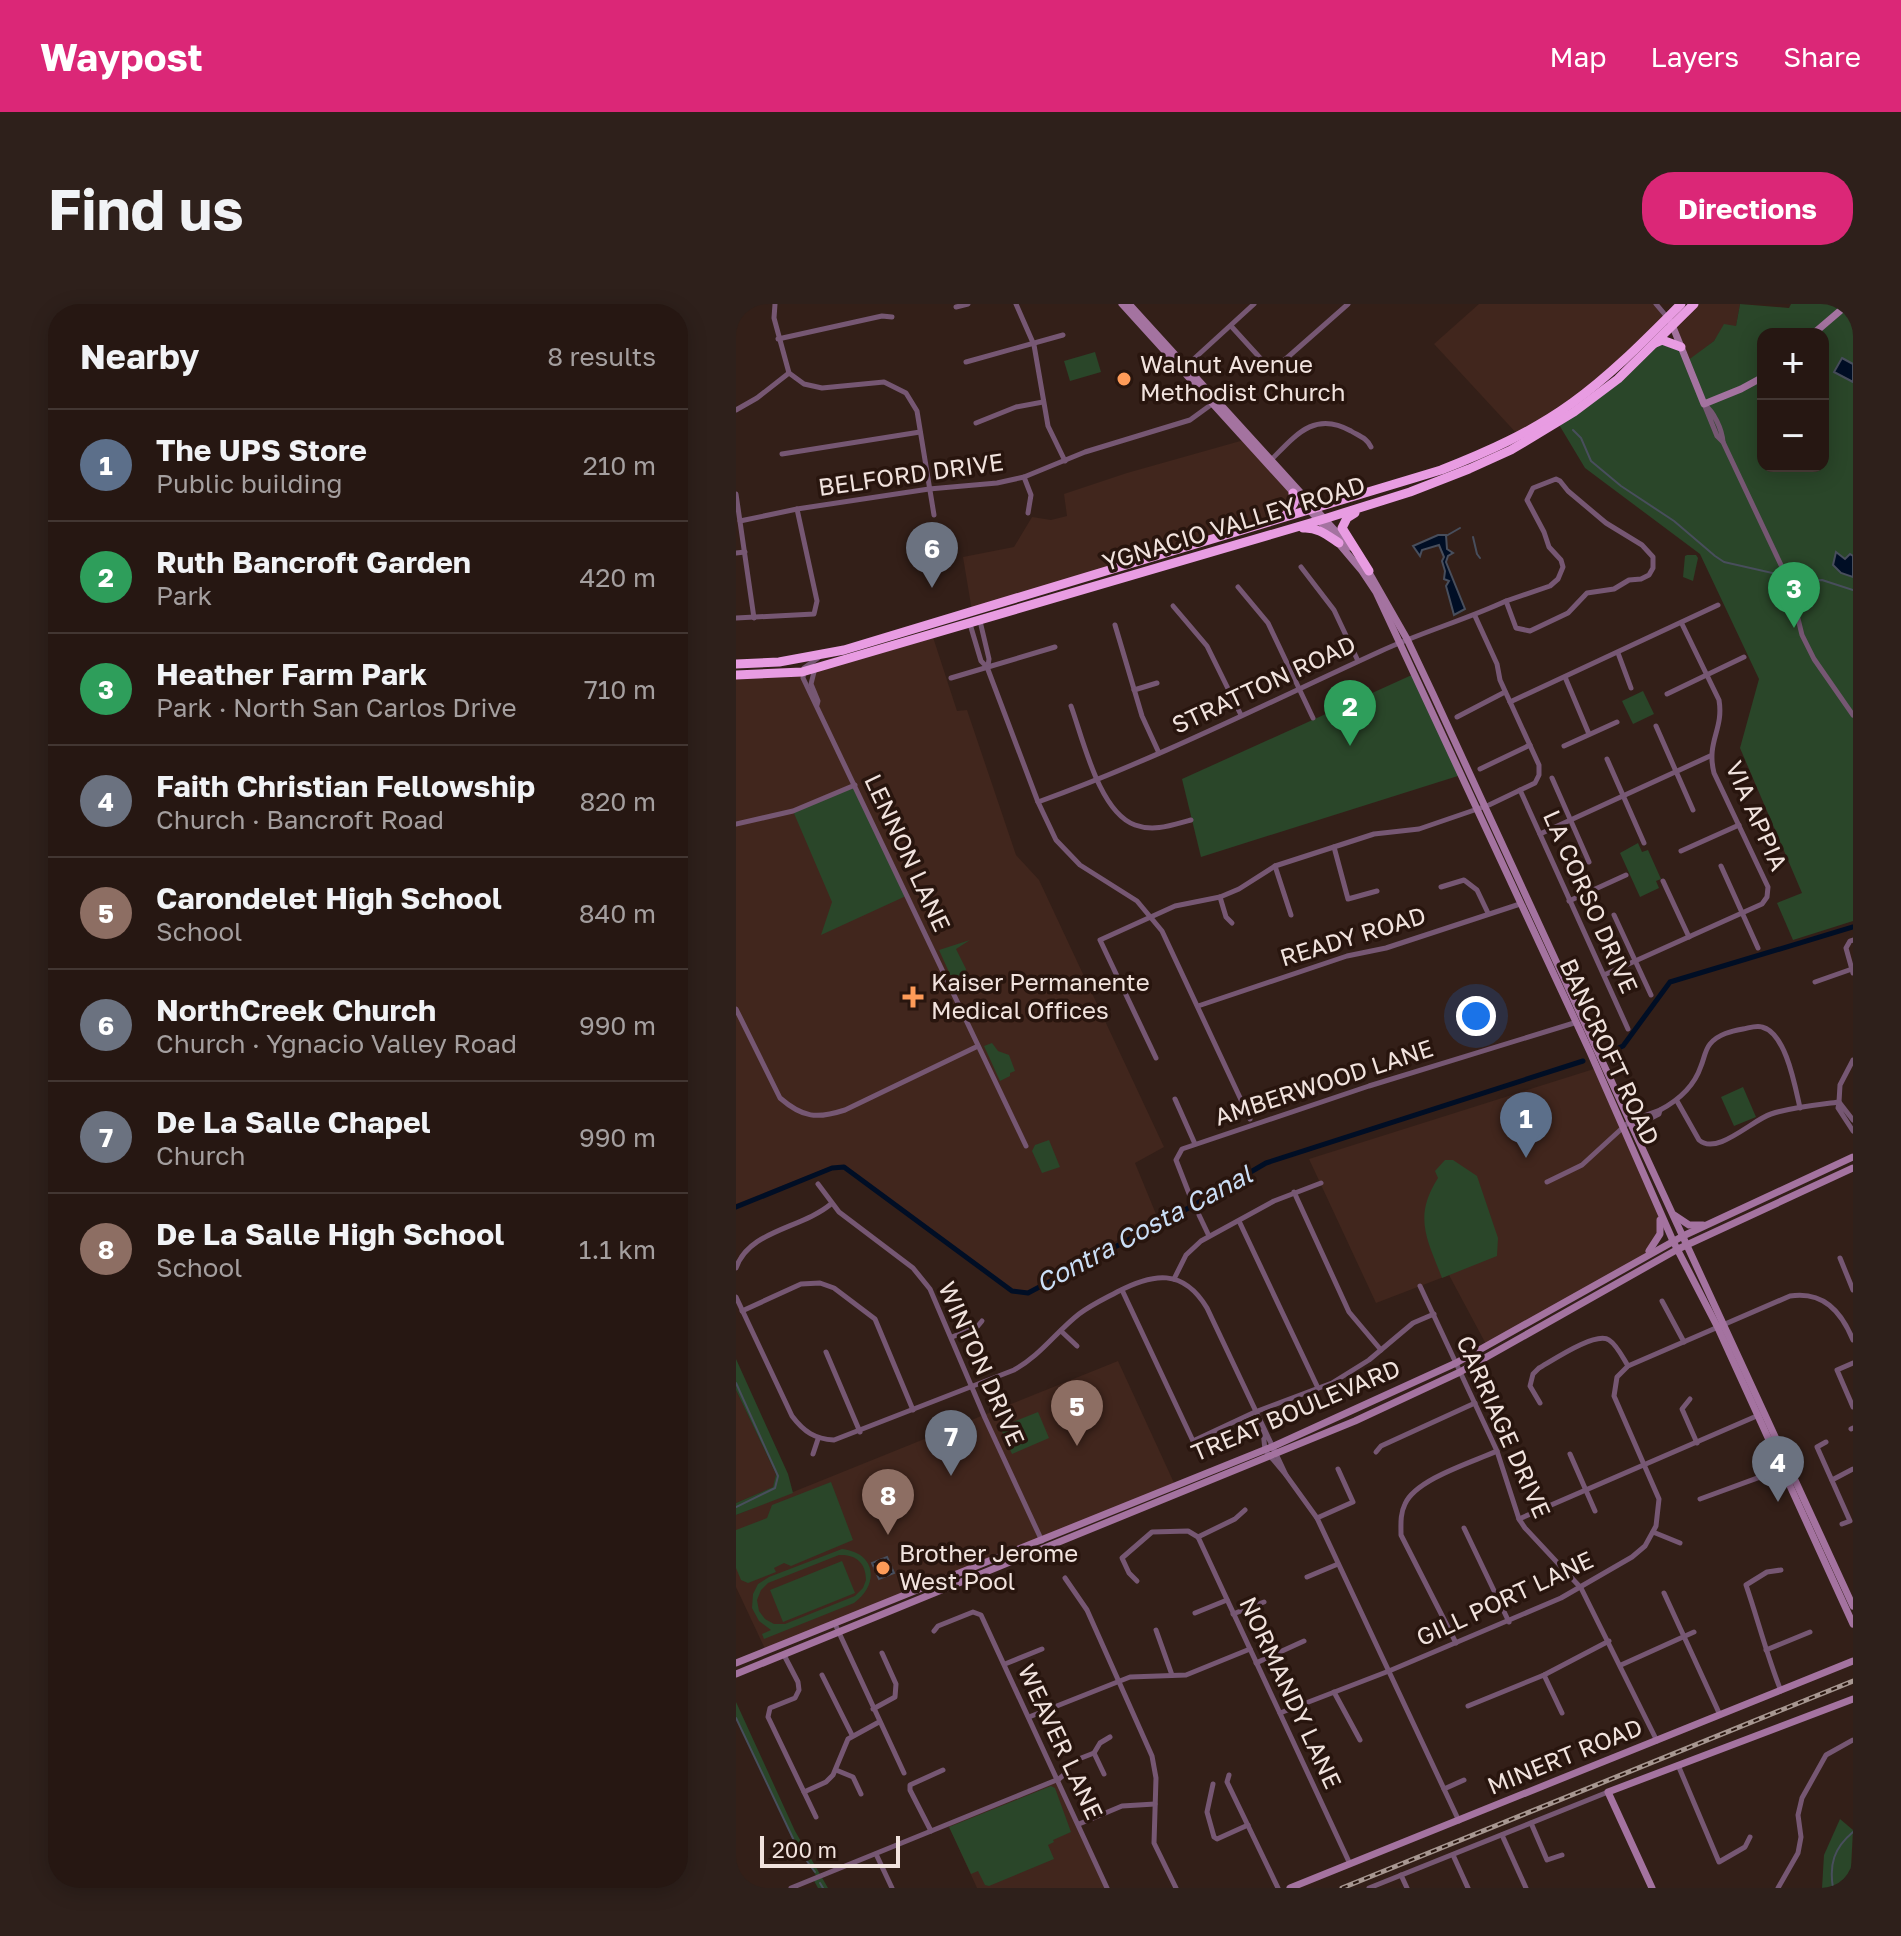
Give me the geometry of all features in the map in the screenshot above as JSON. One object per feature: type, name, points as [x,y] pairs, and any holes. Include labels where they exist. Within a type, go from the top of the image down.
[{"type":"highway","name":"YGNACIO VALLEY ROAD","points":[[736,675],[802,672],[1322,520],[1454,475],[1511,450],[1576,411],[1618,379],[1655,343],[1681,304]]},
{"type":"highway","name":"YGNACIO VALLEY ROAD","points":[[736,664],[779,662],[823,655],[1311,508],[1421,478],[1519,436],[1571,404],[1694,304]]},
{"type":"highway","points":[[1655,343],[1662,340],[1681,347]]},
{"type":"highway","points":[[1576,411],[1596,392],[1594,386]]},
{"type":"highway","points":[[1284,517],[1294,503],[1296,492]]},
{"type":"highway","points":[[1369,571],[1342,528],[1351,515],[1381,501]]},
{"type":"highway","points":[[1276,532],[1312,528],[1339,543]]},
{"type":"main road","points":[[1122,304],[1184,368]]},
{"type":"main road","points":[[1129,304],[1184,368]]},
{"type":"main road","points":[[1821,328],[1850,305]]},
{"type":"main road","points":[[1670,321],[1704,404],[1757,380]]},
{"type":"main road","name":"BANCROFT ROAD","points":[[1184,368],[1369,571],[1683,1236],[1782,1469],[1853,1624]]},
{"type":"main road","points":[[1296,492],[1330,503]]},
{"type":"main road","name":"BANCROFT ROAD","points":[[1322,520],[1376,592],[1403,641]]},
{"type":"main road","name":"BANCROFT ROAD","points":[[1481,808],[1520,904],[1590,1052],[1673,1241],[1721,1327]]},
{"type":"main road","points":[[1574,1023],[1579,1022],[1589,1033]]},
{"type":"main road","name":"TREAT BOULEVARD","points":[[736,1674],[1265,1450],[1456,1363],[1673,1241],[1853,1157]]},
{"type":"main road","name":"TREAT BOULEVARD","points":[[736,1663],[1274,1456],[1460,1372],[1678,1249],[1853,1168]]},
{"type":"main road","points":[[1644,1257],[1660,1234],[1659,1209]]},
{"type":"main road","points":[[1673,1215],[1689,1225],[1705,1225]]},
{"type":"main road","name":"BANCROFT ROAD","points":[[1760,1415],[1853,1606]]},
{"type":"main road","name":"MINERT ROAD","points":[[1290,1888],[1853,1661]]},
{"type":"main road","points":[[1652,1888],[1608,1792],[1853,1699]]},
{"type":"street","points":[[775,304],[778,339],[789,373],[804,384],[822,388],[884,382],[906,393],[917,411],[934,515]]},
{"type":"street","points":[[956,307],[968,304]]},
{"type":"street","points":[[1016,304],[1034,345],[1048,426],[1065,461]]},
{"type":"street","points":[[1184,368],[1254,304]]},
{"type":"street","points":[[1231,326],[1272,371],[1348,304]]},
{"type":"street","points":[[1656,304],[1670,321]]},
{"type":"street","points":[[778,339],[882,316],[892,317]]},
{"type":"street","points":[[966,362],[1063,335]]},
{"type":"street","points":[[736,410],[789,373]]},
{"type":"street","points":[[976,423],[1016,407],[1043,402]]},
{"type":"street","name":"BELFORD DRIVE","points":[[740,521],[797,509],[1024,477],[1190,420],[1214,402]]},
{"type":"street","points":[[1704,404],[1789,582],[1802,635],[1814,659],[1853,715]]},
{"type":"street","points":[[1269,462],[1303,430],[1320,423],[1339,424],[1367,440],[1371,447]]},
{"type":"street","points":[[782,454],[920,432]]},
{"type":"street","points":[[1024,477],[1031,495],[1028,513]]},
{"type":"street","name":"STRATTON ROAD","points":[[1038,802],[1098,780],[1403,641],[1475,616],[1506,601],[1550,586],[1561,572],[1561,560],[1549,547],[1527,500],[1533,488],[1550,480],[1560,481],[1599,517],[1642,545],[1653,557],[1653,568],[1646,577],[1629,580],[1614,589],[1587,593],[1568,613],[1530,631],[1516,628],[1506,601]]},
{"type":"street","points":[[736,494],[754,618]]},
{"type":"street","points":[[797,509],[817,601],[814,614]]},
{"type":"street","points":[[736,553],[745,552]]},
{"type":"street","points":[[1301,567],[1334,610],[1358,661]]},
{"type":"street","points":[[1238,587],[1268,623],[1313,718]]},
{"type":"street","points":[[1510,702],[1718,605]]},
{"type":"street","points":[[1173,606],[1207,646],[1241,715]]},
{"type":"street","points":[[972,611],[983,633],[989,659],[987,667]]},
{"type":"street","points":[[972,611],[975,622],[973,635],[981,661],[987,667],[1049,828],[1080,865],[1137,901],[1152,916],[1162,931],[1250,1119]]},
{"type":"street","points":[[736,618],[814,614]]},
{"type":"street","points":[[814,614],[819,620]]},
{"type":"street","points":[[1156,1058],[1100,940],[1175,906],[1220,897],[1239,889],[1275,866],[1374,834],[1419,829],[1481,808],[1535,783],[1539,765],[1505,692],[1497,664],[1475,616]]},
{"type":"street","name":"VIA APPIA","points":[[1604,975],[1762,904],[1768,892],[1714,773],[1711,741],[1721,714],[1719,700],[1682,624]]},
{"type":"street","points":[[1115,625],[1142,716],[1159,753]]},
{"type":"street","points":[[973,635],[977,631],[983,633]]},
{"type":"street","points":[[951,678],[1055,647]]},
{"type":"street","points":[[1618,653],[1631,688]]},
{"type":"street","points":[[802,672],[823,655]]},
{"type":"street","points":[[1667,694],[1744,657]]},
{"type":"street","name":"LENNON LANE","points":[[815,668],[811,684],[817,705]]},
{"type":"street","name":"LENNON LANE","points":[[802,672],[813,702],[855,785],[976,1047],[1026,1146]]},
{"type":"street","points":[[1565,677],[1589,734]]},
{"type":"street","points":[[1134,690],[1157,683]]},
{"type":"street","points":[[1457,717],[1505,692]]},
{"type":"street","points":[[1071,706],[1098,780],[1111,807],[1122,818],[1134,825],[1157,828],[1191,820]]},
{"type":"street","points":[[1564,746],[1617,722]]},
{"type":"street","points":[[1656,726],[1693,810]]},
{"type":"street","points":[[1480,769],[1530,745]]},
{"type":"street","points":[[1540,834],[1710,756]]},
{"type":"street","points":[[1607,759],[1644,843]]},
{"type":"street","points":[[1552,778],[1589,862]]},
{"type":"street","points":[[736,824],[793,811],[855,785]]},
{"type":"street","name":"LA CORSO DRIVE","points":[[1520,790],[1628,1029]]},
{"type":"street","points":[[1681,851],[1739,825]]},
{"type":"street","points":[[1334,847],[1348,899],[1377,891]]},
{"type":"street","points":[[1275,866],[1291,915]]},
{"type":"street","points":[[1721,866],[1758,948]]},
{"type":"street","points":[[1569,901],[1626,875]]},
{"type":"street","points":[[1441,887],[1464,880],[1472,884],[1488,913]]},
{"type":"street","points":[[1663,881],[1689,937]]},
{"type":"street","points":[[1220,897],[1226,917],[1232,923]]},
{"type":"street","name":"READY ROAD","points":[[1198,1006],[1347,956],[1386,948],[1520,904]]},
{"type":"street","points":[[1614,915],[1651,995]]},
{"type":"street","points":[[1815,982],[1853,971],[1846,948],[1853,940]]},
{"type":"street","points":[[736,1009],[780,1098],[806,1115],[825,1117],[845,1110],[976,1047]]},
{"type":"street","name":"AMBERWOOD LANE","points":[[1190,1196],[1176,1158],[1182,1149],[1574,1023]]},
{"type":"street","points":[[1547,1182],[1582,1165],[1623,1128],[1659,1114],[1660,1110],[1677,1101],[1697,1079],[1708,1046],[1715,1038],[1731,1031],[1759,1026],[1771,1031],[1779,1041],[1792,1071],[1800,1108]]},
{"type":"street","points":[[1853,1060],[1840,1085],[1838,1108],[1853,1131]]},
{"type":"street","points":[[1175,1099],[1195,1144]]},
{"type":"street","points":[[1677,1101],[1699,1140],[1712,1145],[1726,1141],[1761,1117],[1839,1102]]},
{"type":"street","points":[[1839,1102],[1853,1120]]},
{"type":"street","points":[[1174,1279],[1186,1255],[1209,1236],[1294,1192],[1321,1183]]},
{"type":"street","name":"WINTON DRIVE","points":[[818,1184],[831,1204],[921,1276],[939,1304],[1044,1545]]},
{"type":"street","points":[[1294,1192],[1349,1312],[1381,1350]]},
{"type":"street","points":[[736,1265],[745,1250],[757,1240],[817,1216],[831,1204]]},
{"type":"street","points":[[1199,1215],[1209,1236]]},
{"type":"street","points":[[1239,1221],[1318,1388]]},
{"type":"street","points":[[1840,1258],[1853,1290]]},
{"type":"street","points":[[736,1297],[800,1428],[818,1439],[834,1440],[1025,1364],[1079,1314],[1146,1279],[1174,1279],[1202,1299],[1263,1431],[1274,1446],[1274,1456]]},
{"type":"street","points":[[742,1311],[801,1284],[820,1283],[834,1288],[875,1319],[913,1410]]},
{"type":"street","name":"CARRIAGE DRIVE","points":[[1420,1286],[1497,1451],[1519,1519],[1581,1588],[1657,1741]]},
{"type":"street","points":[[1122,1290],[1193,1441],[1347,1375],[1413,1323],[1434,1314]]},
{"type":"street","points":[[1680,1543],[1653,1532],[1658,1518],[1659,1499],[1614,1396],[1617,1377],[1628,1366],[1790,1296],[1803,1294],[1832,1305],[1852,1335]]},
{"type":"street","points":[[1662,1301],[1684,1342]]},
{"type":"street","points":[[952,1337],[977,1327],[982,1321]]},
{"type":"street","points":[[1061,1331],[1077,1346]]},
{"type":"street","points":[[1540,1403],[1530,1386],[1533,1374],[1595,1338],[1606,1338],[1612,1343],[1628,1366]]},
{"type":"street","points":[[826,1352],[860,1432]]},
{"type":"street","points":[[1853,1363],[1837,1370],[1853,1407]]},
{"type":"street","points":[[1690,1399],[1682,1409],[1697,1443]]},
{"type":"street","points":[[1376,1452],[1381,1446],[1475,1403]]},
{"type":"street","points":[[1519,1519],[1760,1415]]},
{"type":"street","points":[[1263,1431],[1265,1450],[1274,1456],[1317,1518],[1459,1822]]},
{"type":"street","points":[[813,1454],[818,1439]]},
{"type":"street","points":[[1826,1442],[1817,1447],[1850,1521],[1842,1524]]},
{"type":"street","points":[[1456,1643],[1401,1535],[1400,1518],[1406,1500],[1426,1483],[1497,1451]]},
{"type":"street","points":[[1570,1454],[1595,1511]]},
{"type":"street","points":[[1317,1518],[1353,1502],[1338,1469]]},
{"type":"street","points":[[1700,1499],[1782,1469]]},
{"type":"street","points":[[1832,1480],[1853,1469]]},
{"type":"street","points":[[1137,1581],[1122,1558],[1152,1532],[1188,1531],[1198,1537],[1235,1519],[1245,1510]]},
{"type":"street","points":[[1464,1528],[1509,1622]]},
{"type":"street","name":"GILL PORT LANE","points":[[1280,1713],[1509,1622],[1581,1588],[1639,1552],[1653,1532]]},
{"type":"street","name":"NORMANDY LANE","points":[[1198,1537],[1350,1864]]},
{"type":"street","points":[[1307,1577],[1338,1564]]},
{"type":"street","points":[[1781,1570],[1767,1572],[1746,1585],[1781,1692]]},
{"type":"street","points":[[1065,1578],[1087,1610],[1152,1756],[1156,1778],[1154,1843],[1176,1888]]},
{"type":"street","points":[[1664,1593],[1720,1716]]},
{"type":"street","points":[[1195,1613],[1227,1600]]},
{"type":"street","points":[[1233,1614],[1264,1602]]},
{"type":"street","name":"WEAVER LANE","points":[[934,1631],[938,1626],[978,1612],[1059,1779],[1107,1888]]},
{"type":"street","points":[[835,1624],[904,1773]]},
{"type":"street","points":[[1156,1630],[1172,1675]]},
{"type":"street","points":[[1621,1665],[1694,1632]]},
{"type":"street","points":[[1766,1650],[1810,1632]]},
{"type":"street","points":[[1256,1663],[1304,1641]]},
{"type":"street","points":[[1468,1706],[1544,1675],[1609,1641]]},
{"type":"street","points":[[1005,1664],[1042,1649]]},
{"type":"street","points":[[1029,1717],[1136,1675],[1195,1672],[1250,1649]]},
{"type":"street","points":[[873,1709],[895,1697],[897,1689],[882,1653]]},
{"type":"street","points":[[784,1655],[799,1690],[795,1698],[770,1708],[768,1715],[816,1817]]},
{"type":"street","points":[[822,1675],[852,1735]]},
{"type":"street","points":[[1544,1675],[1562,1713]]},
{"type":"street","points":[[1334,1692],[1360,1740]]},
{"type":"street","points":[[804,1792],[830,1779],[852,1735],[879,1722]]},
{"type":"street","points":[[791,1888],[1059,1779],[1071,1762],[1094,1753],[1100,1743],[1110,1737]]},
{"type":"street","points":[[1778,1888],[1798,1853],[1801,1837],[1798,1815],[1802,1798],[1826,1755],[1853,1740]]},
{"type":"street","points":[[1094,1753],[1104,1774]]},
{"type":"street","points":[[1678,1765],[1719,1862],[1745,1847],[1750,1837]]},
{"type":"street","points":[[836,1770],[853,1777],[861,1794]]},
{"type":"street","points":[[931,1831],[910,1785],[943,1770]]},
{"type":"street","points":[[1229,1775],[1227,1782],[1278,1888]]},
{"type":"street","points":[[1444,1789],[1464,1780]]},
{"type":"street","points":[[1213,1784],[1207,1812],[1214,1837],[1217,1839],[1248,1825]]},
{"type":"street","points":[[1369,1888],[1608,1792]]},
{"type":"street","points":[[1079,1824],[1122,1806],[1155,1804]]},
{"type":"street","points":[[1531,1823],[1547,1860],[1562,1855]]},
{"type":"street","points":[[1502,1835],[1526,1888]]},
{"type":"street","points":[[876,1854],[892,1888]]},
{"type":"street","points":[[1453,1855],[1468,1888]]},
{"type":"street","points":[[1401,1875],[1407,1888]]},
{"type":"shaded area","points":[[1479,304],[1656,304],[1667,317],[1621,364],[1519,436],[1434,344]]},
{"type":"shaded area","points":[[1694,304],[1740,304],[1736,326],[1725,326],[1714,341],[1687,362],[1673,325]]},
{"type":"shaded area","points":[[1244,440],[1293,493],[1290,511],[972,611],[963,557],[1014,547],[1032,517],[1051,520],[1067,516],[1064,494]]},
{"type":"shaded area","points":[[932,634],[957,711],[967,710],[1016,855],[1039,880],[1164,1147],[1135,1163],[1158,1219],[1074,1263],[1075,1267],[1028,1292],[1012,1290],[845,1166],[832,1166],[736,1204],[736,675],[802,672],[812,689],[815,668]]},
{"type":"shaded area","points":[[1597,1068],[1659,1209],[1661,1229],[1644,1257],[1487,1346],[1449,1275],[1376,1303],[1309,1159]]},
{"type":"shaded area","points":[[1118,1361],[1175,1485],[766,1651],[736,1587],[736,1515]]},
{"type":"shaded area","points":[[736,1390],[776,1474],[774,1487],[736,1503]]},
{"type":"shaded area","points":[[1059,1779],[1107,1888],[977,1888],[948,1824]]},
{"type":"green space","points":[[1740,304],[1789,308],[1791,304],[1853,304],[1853,921],[1793,940],[1777,903],[1802,893],[1740,748],[1759,679],[1700,554],[1585,468],[1558,423],[1655,343],[1673,343],[1687,361],[1714,341],[1724,324],[1736,326]]},
{"type":"green space","points":[[1095,352],[1101,372],[1070,381],[1064,361]]},
{"type":"green space","points":[[1687,555],[1698,558],[1693,581],[1683,577]]},
{"type":"green space","points":[[1414,674],[1461,775],[1201,857],[1182,779]]},
{"type":"green space","points":[[1643,691],[1654,714],[1633,724],[1622,701]]},
{"type":"green space","points":[[855,785],[906,896],[821,935],[832,902],[793,811]]},
{"type":"green space","points":[[1638,843],[1642,852],[1648,850],[1661,879],[1656,881],[1659,888],[1640,897],[1620,853]]},
{"type":"green space","points":[[970,940],[956,949],[966,969],[965,975],[953,981],[939,950]]},
{"type":"green space","points":[[992,1043],[998,1051],[1009,1055],[1015,1071],[1000,1081],[984,1046]]},
{"type":"green space","points":[[1743,1087],[1756,1117],[1734,1126],[1721,1097]]},
{"type":"green space","points":[[1049,1140],[1060,1167],[1042,1173],[1032,1151],[1035,1145]]},
{"type":"green space","points":[[1445,1160],[1453,1160],[1477,1176],[1498,1238],[1497,1256],[1442,1278],[1428,1240],[1424,1216],[1430,1192],[1438,1178],[1435,1171]]},
{"type":"green space","points":[[736,1359],[788,1474],[793,1493],[736,1515],[736,1503],[773,1487],[776,1474],[736,1390]]},
{"type":"green space","points":[[1038,1412],[1049,1438],[1012,1454],[1000,1427]]},
{"type":"green space","points":[[831,1482],[853,1540],[791,1566],[784,1563],[774,1568],[776,1572],[748,1583],[741,1580],[736,1568],[736,1530],[767,1518],[772,1505]]},
{"type":"green space","points":[[842,1549],[862,1557],[870,1571],[868,1588],[854,1603],[764,1639],[762,1634],[771,1630],[759,1621],[752,1608],[753,1594],[758,1584]],"holes":[[[839,1555],[859,1561],[866,1574],[863,1588],[855,1596],[785,1624],[774,1624],[765,1619],[759,1611],[757,1600],[768,1583]]]},
{"type":"green space","points":[[842,1561],[855,1593],[783,1622],[770,1590]]},
{"type":"green space","points":[[736,1702],[795,1831],[828,1888],[818,1888],[813,1879],[817,1877],[798,1848],[736,1718]]},
{"type":"green space","points":[[1051,1786],[1055,1788],[1071,1832],[1048,1845],[1054,1859],[985,1885],[978,1871],[971,1874],[949,1827]]},
{"type":"green space","points":[[1840,1819],[1853,1830],[1850,1888],[1822,1888],[1824,1855]]},
{"type":"water","points":[[1842,358],[1853,364],[1853,382],[1834,372]]},
{"type":"water","points":[[1438,535],[1446,535],[1447,549],[1453,553],[1446,562],[1465,609],[1454,615],[1439,545],[1422,550],[1420,556],[1413,546]]},
{"type":"water","points":[[1836,552],[1845,559],[1850,554],[1853,556],[1853,577],[1841,573],[1833,565]]},
{"type":"water","name":"Brother Jerome West Pool","points":[[887,1557],[894,1573],[879,1579],[872,1563]]},
{"type":"waterway","points":[[1573,430],[1581,438],[1591,461],[1621,486],[1674,521],[1715,556],[1724,562],[1781,575]]},
{"type":"waterway","points":[[1446,536],[1460,528]]},
{"type":"waterway","points":[[1473,537],[1480,558]]},
{"type":"waterway","points":[[1804,581],[1822,580],[1853,590]]},
{"type":"waterway","name":"Contra Costa Canal","points":[[1605,1054],[1623,1046],[1670,982],[1853,927]]},
{"type":"waterway","name":"Contra Costa Canal","points":[[736,1207],[832,1168],[844,1167],[1012,1291],[1028,1293],[1196,1204],[1266,1163],[1583,1061]]},
{"type":"waterway","points":[[736,1383],[778,1476],[775,1488],[736,1507]]},
{"type":"waterway","points":[[736,1718],[798,1849],[815,1872]]},
{"type":"waterway","points":[[1833,1888],[1834,1857],[1853,1832]]},
{"type":"waterway","points":[[820,1883],[823,1888]]},
{"type":"railway","points":[[1342,1888],[1853,1681]]},
{"type":"place","name":"Walnut Avenue Methodist Church","points":[[1124,379]]},
{"type":"place","name":"NorthCreek Church","points":[[932,588]]},
{"type":"place","name":"Heather Farm Park","points":[[1794,628]]},
{"type":"place","name":"Ruth Bancroft Garden","points":[[1350,746]]},
{"type":"place","name":"Kaiser Permanente Medical Offices","points":[[913,997]]},
{"type":"place","name":"The UPS Store","points":[[1526,1158]]},
{"type":"place","name":"Carondelet High School","points":[[1077,1446]]},
{"type":"place","name":"De La Salle Chapel","points":[[951,1476]]},
{"type":"place","name":"Faith Christian Fellowship","points":[[1778,1502]]},
{"type":"place","name":"De La Salle High School","points":[[888,1535]]},
{"type":"place","name":"Brother Jerome West Pool","points":[[883,1568]]}]
